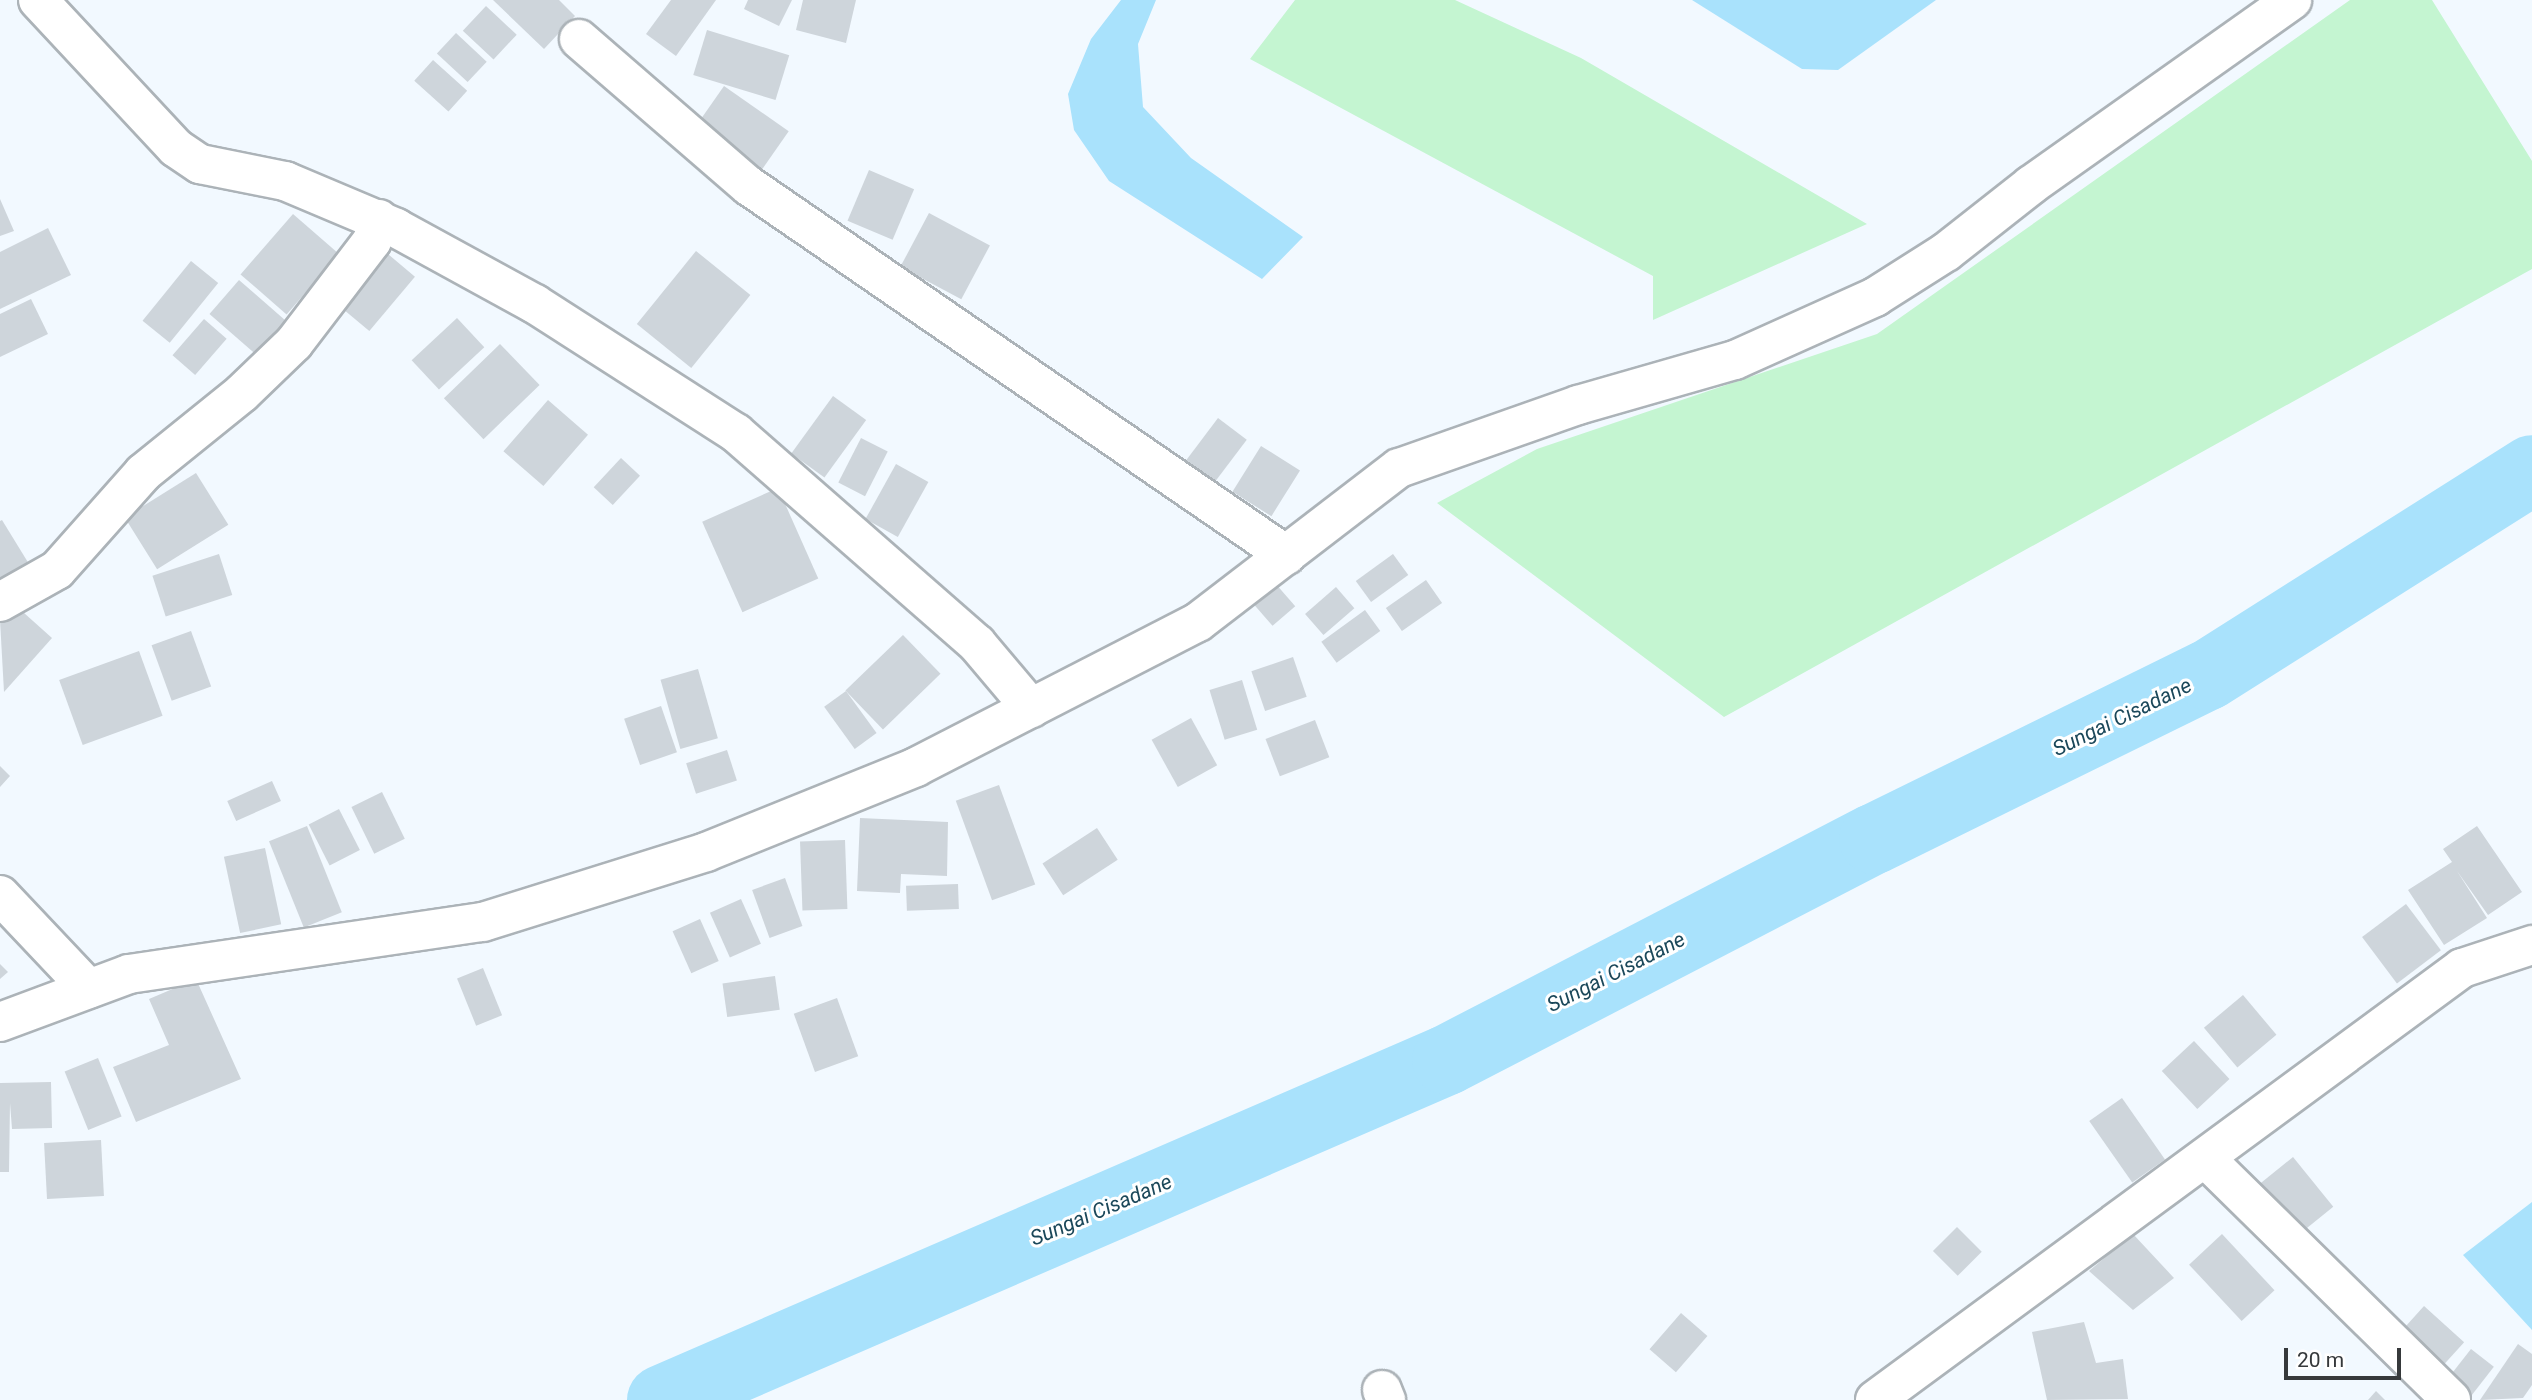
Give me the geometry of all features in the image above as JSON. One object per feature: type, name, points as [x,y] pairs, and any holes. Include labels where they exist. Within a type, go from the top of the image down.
[{"type":"street","points":[[38,0],[184,153],[228,172],[285,181],[379,219],[535,304],[736,433],[977,644],[1031,708]]},
{"type":"street","points":[[0,1022],[129,974],[483,922],[706,852],[916,767],[1198,622],[1399,468],[1578,405],[1735,360],[1875,297],[1946,252],[2031,185],[2292,0]]},
{"type":"street","points":[[579,39],[749,186],[1286,555]]},
{"type":"street","points":[[0,601],[57,570],[143,473],[242,393],[294,343],[372,241],[379,219]]},
{"type":"street","points":[[0,895],[89,989]]},
{"type":"street","points":[[1875,1400],[2462,968],[2532,945]]},
{"type":"street","points":[[2205,1158],[2451,1400]]},
{"type":"green space","points":[[1295,0],[1455,0],[1581,58],[1867,224],[1653,320],[1653,276],[1250,59]]},
{"type":"green space","points":[[2350,0],[2432,0],[2532,161],[2532,269],[1724,717],[1437,503],[1537,449],[1877,334]]},
{"type":"water","points":[[1121,0],[1156,0],[1138,44],[1143,107],[1191,158],[1303,237],[1262,279],[1109,181],[1074,130],[1068,94],[1091,39]]},
{"type":"water","points":[[1692,0],[1936,0],[1838,70],[1802,69]]},
{"type":"water","points":[[2532,1202],[2532,1330],[2463,1255]]},
{"type":"building","points":[[493,0],[559,0],[575,16],[544,49]]},
{"type":"building","points":[[671,0],[716,0],[676,56],[646,34]]},
{"type":"building","points":[[748,0],[792,0],[779,26],[744,9]]},
{"type":"building","points":[[803,0],[856,0],[846,43],[796,30]]},
{"type":"building","points":[[486,6],[517,35],[494,60],[463,31]]},
{"type":"building","points":[[707,30],[789,55],[776,100],[693,75]]},
{"type":"building","points":[[456,33],[487,62],[468,82],[437,53]]},
{"type":"building","points":[[433,60],[467,91],[448,112],[414,81]]},
{"type":"building","points":[[724,86],[789,131],[758,175],[694,129]]},
{"type":"building","points":[[869,170],[914,189],[893,240],[848,221]]},
{"type":"building","points":[[0,199],[14,231],[0,236]]},
{"type":"building","points":[[929,213],[990,245],[961,299],[900,267]]},
{"type":"building","points":[[293,214],[339,254],[287,314],[241,274]]},
{"type":"building","points":[[48,228],[71,275],[0,309],[0,252]]},
{"type":"building","points":[[382,249],[415,277],[369,331],[336,303]]},
{"type":"building","points":[[696,251],[750,295],[691,368],[637,324]]},
{"type":"building","points":[[191,261],[218,283],[170,343],[143,321]]},
{"type":"building","points":[[239,280],[286,321],[256,355],[209,314]]},
{"type":"building","points":[[31,299],[48,334],[0,357],[0,314]]},
{"type":"building","points":[[457,318],[484,347],[439,390],[412,360]]},
{"type":"building","points":[[204,319],[227,339],[195,375],[173,355]]},
{"type":"building","points":[[500,344],[540,385],[483,439],[444,398]]},
{"type":"building","points":[[833,396],[866,420],[824,478],[791,453]]},
{"type":"building","points":[[548,400],[588,435],[543,486],[503,451]]},
{"type":"building","points":[[1218,418],[1247,440],[1204,496],[1175,475]]},
{"type":"building","points":[[861,438],[888,452],[865,496],[838,483]]},
{"type":"building","points":[[1261,446],[1300,470],[1271,516],[1232,492]]},
{"type":"building","points":[[621,458],[640,476],[613,505],[594,487]]},
{"type":"building","points":[[896,464],[928,482],[898,537],[865,519]]},
{"type":"building","points":[[196,473],[228,525],[157,569],[125,518]]},
{"type":"building","points":[[778,488],[818,578],[742,612],[702,522]]},
{"type":"building","points":[[2,520],[29,564],[0,582],[0,521]]},
{"type":"building","points":[[219,554],[232,595],[166,617],[152,576]]},
{"type":"building","points":[[1393,554],[1408,575],[1371,602],[1356,581]]},
{"type":"building","points":[[1269,576],[1295,606],[1273,626],[1246,596]]},
{"type":"building","points":[[1426,580],[1442,603],[1402,631],[1386,608]]},
{"type":"building","points":[[1336,587],[1354,608],[1323,635],[1305,614]]},
{"type":"building","points":[[14,604],[52,638],[4,692],[0,620]]},
{"type":"building","points":[[1365,610],[1380,631],[1337,663],[1321,642]]},
{"type":"building","points":[[191,631],[211,686],[172,701],[152,645]]},
{"type":"building","points":[[903,635],[941,674],[883,729],[845,691]]},
{"type":"building","points":[[139,651],[163,716],[83,745],[59,680]]},
{"type":"building","points":[[1293,657],[1307,697],[1265,711],[1251,671]]},
{"type":"building","points":[[698,669],[718,738],[680,749],[661,680]]},
{"type":"building","points":[[1242,680],[1257,730],[1225,740],[1209,690]]},
{"type":"building","points":[[846,691],[877,733],[855,749],[824,707]]},
{"type":"building","points":[[661,706],[677,752],[640,765],[624,719]]},
{"type":"building","points":[[1191,718],[1217,765],[1178,787],[1152,740]]},
{"type":"building","points":[[1315,720],[1329,757],[1280,776],[1266,739]]},
{"type":"building","points":[[727,750],[737,780],[696,794],[686,763]]},
{"type":"building","points":[[0,766],[10,776],[0,787]]},
{"type":"building","points":[[272,781],[281,801],[236,821],[227,801]]},
{"type":"building","points":[[999,785],[1035,885],[992,900],[956,801]]},
{"type":"building","points":[[382,792],[405,839],[374,854],[351,807]]},
{"type":"building","points":[[339,809],[360,850],[330,865],[309,824]]},
{"type":"building","points":[[860,818],[948,822],[947,876],[901,874],[900,893],[857,891]]},
{"type":"building","points":[[307,826],[342,912],[304,928],[269,841]]},
{"type":"building","points":[[2477,826],[2522,892],[2488,915],[2457,871],[2487,918],[2444,945],[2408,890],[2452,862],[2443,849]]},
{"type":"building","points":[[1097,828],[1118,860],[1063,895],[1042,863]]},
{"type":"building","points":[[845,840],[847,909],[802,911],[800,842]]},
{"type":"building","points":[[265,848],[281,924],[240,933],[224,857]]},
{"type":"building","points":[[785,878],[802,926],[770,938],[752,890]]},
{"type":"building","points":[[958,884],[959,909],[907,911],[906,886]]},
{"type":"building","points":[[741,899],[761,944],[730,958],[710,913]]},
{"type":"building","points":[[2406,904],[2441,950],[2397,983],[2362,937]]},
{"type":"building","points":[[700,919],[719,961],[691,973],[673,931]]},
{"type":"building","points":[[0,964],[8,972],[0,979]]},
{"type":"building","points":[[483,968],[502,1015],[476,1026],[457,978]]},
{"type":"building","points":[[775,976],[780,1010],[727,1017],[723,983]]},
{"type":"building","points":[[196,979],[241,1079],[136,1122],[113,1067],[169,1045],[149,999]]},
{"type":"building","points":[[2243,995],[2276,1035],[2237,1068],[2204,1028]]},
{"type":"building","points":[[837,998],[858,1056],[815,1072],[794,1014]]},
{"type":"building","points":[[2194,1041],[2229,1079],[2197,1109],[2162,1071]]},
{"type":"building","points":[[98,1058],[122,1116],[88,1130],[65,1071]]},
{"type":"building","points":[[51,1082],[52,1128],[12,1129],[10,1103],[9,1172],[0,1172],[0,1083]]},
{"type":"building","points":[[2122,1098],[2165,1159],[2132,1182],[2089,1121]]},
{"type":"building","points":[[101,1140],[104,1196],[47,1199],[44,1143]]},
{"type":"building","points":[[2293,1157],[2333,1207],[2298,1235],[2258,1185]]},
{"type":"building","points":[[1957,1227],[1982,1252],[1958,1276],[1933,1251]]},
{"type":"building","points":[[2133,1234],[2174,1278],[2133,1310],[2089,1271]]},
{"type":"building","points":[[2222,1234],[2275,1290],[2242,1321],[2189,1265]]},
{"type":"building","points":[[2424,1306],[2464,1342],[2437,1372],[2397,1336]]},
{"type":"building","points":[[1681,1313],[1707,1336],[1676,1372],[1650,1349]]},
{"type":"building","points":[[2084,1322],[2096,1363],[2123,1359],[2128,1399],[2047,1400],[2032,1332]]},
{"type":"building","points":[[2518,1344],[2532,1354],[2532,1385],[2523,1398],[2480,1400]]},
{"type":"building","points":[[2471,1349],[2494,1367],[2468,1400],[2445,1382]]},
{"type":"building","points":[[2376,1391],[2385,1400],[2368,1400]]},
{"type":"waterway","name":"Sungai Cisadane","points":[[662,1400],[1447,1060],[1874,839],[2208,675],[2532,470]]}]
